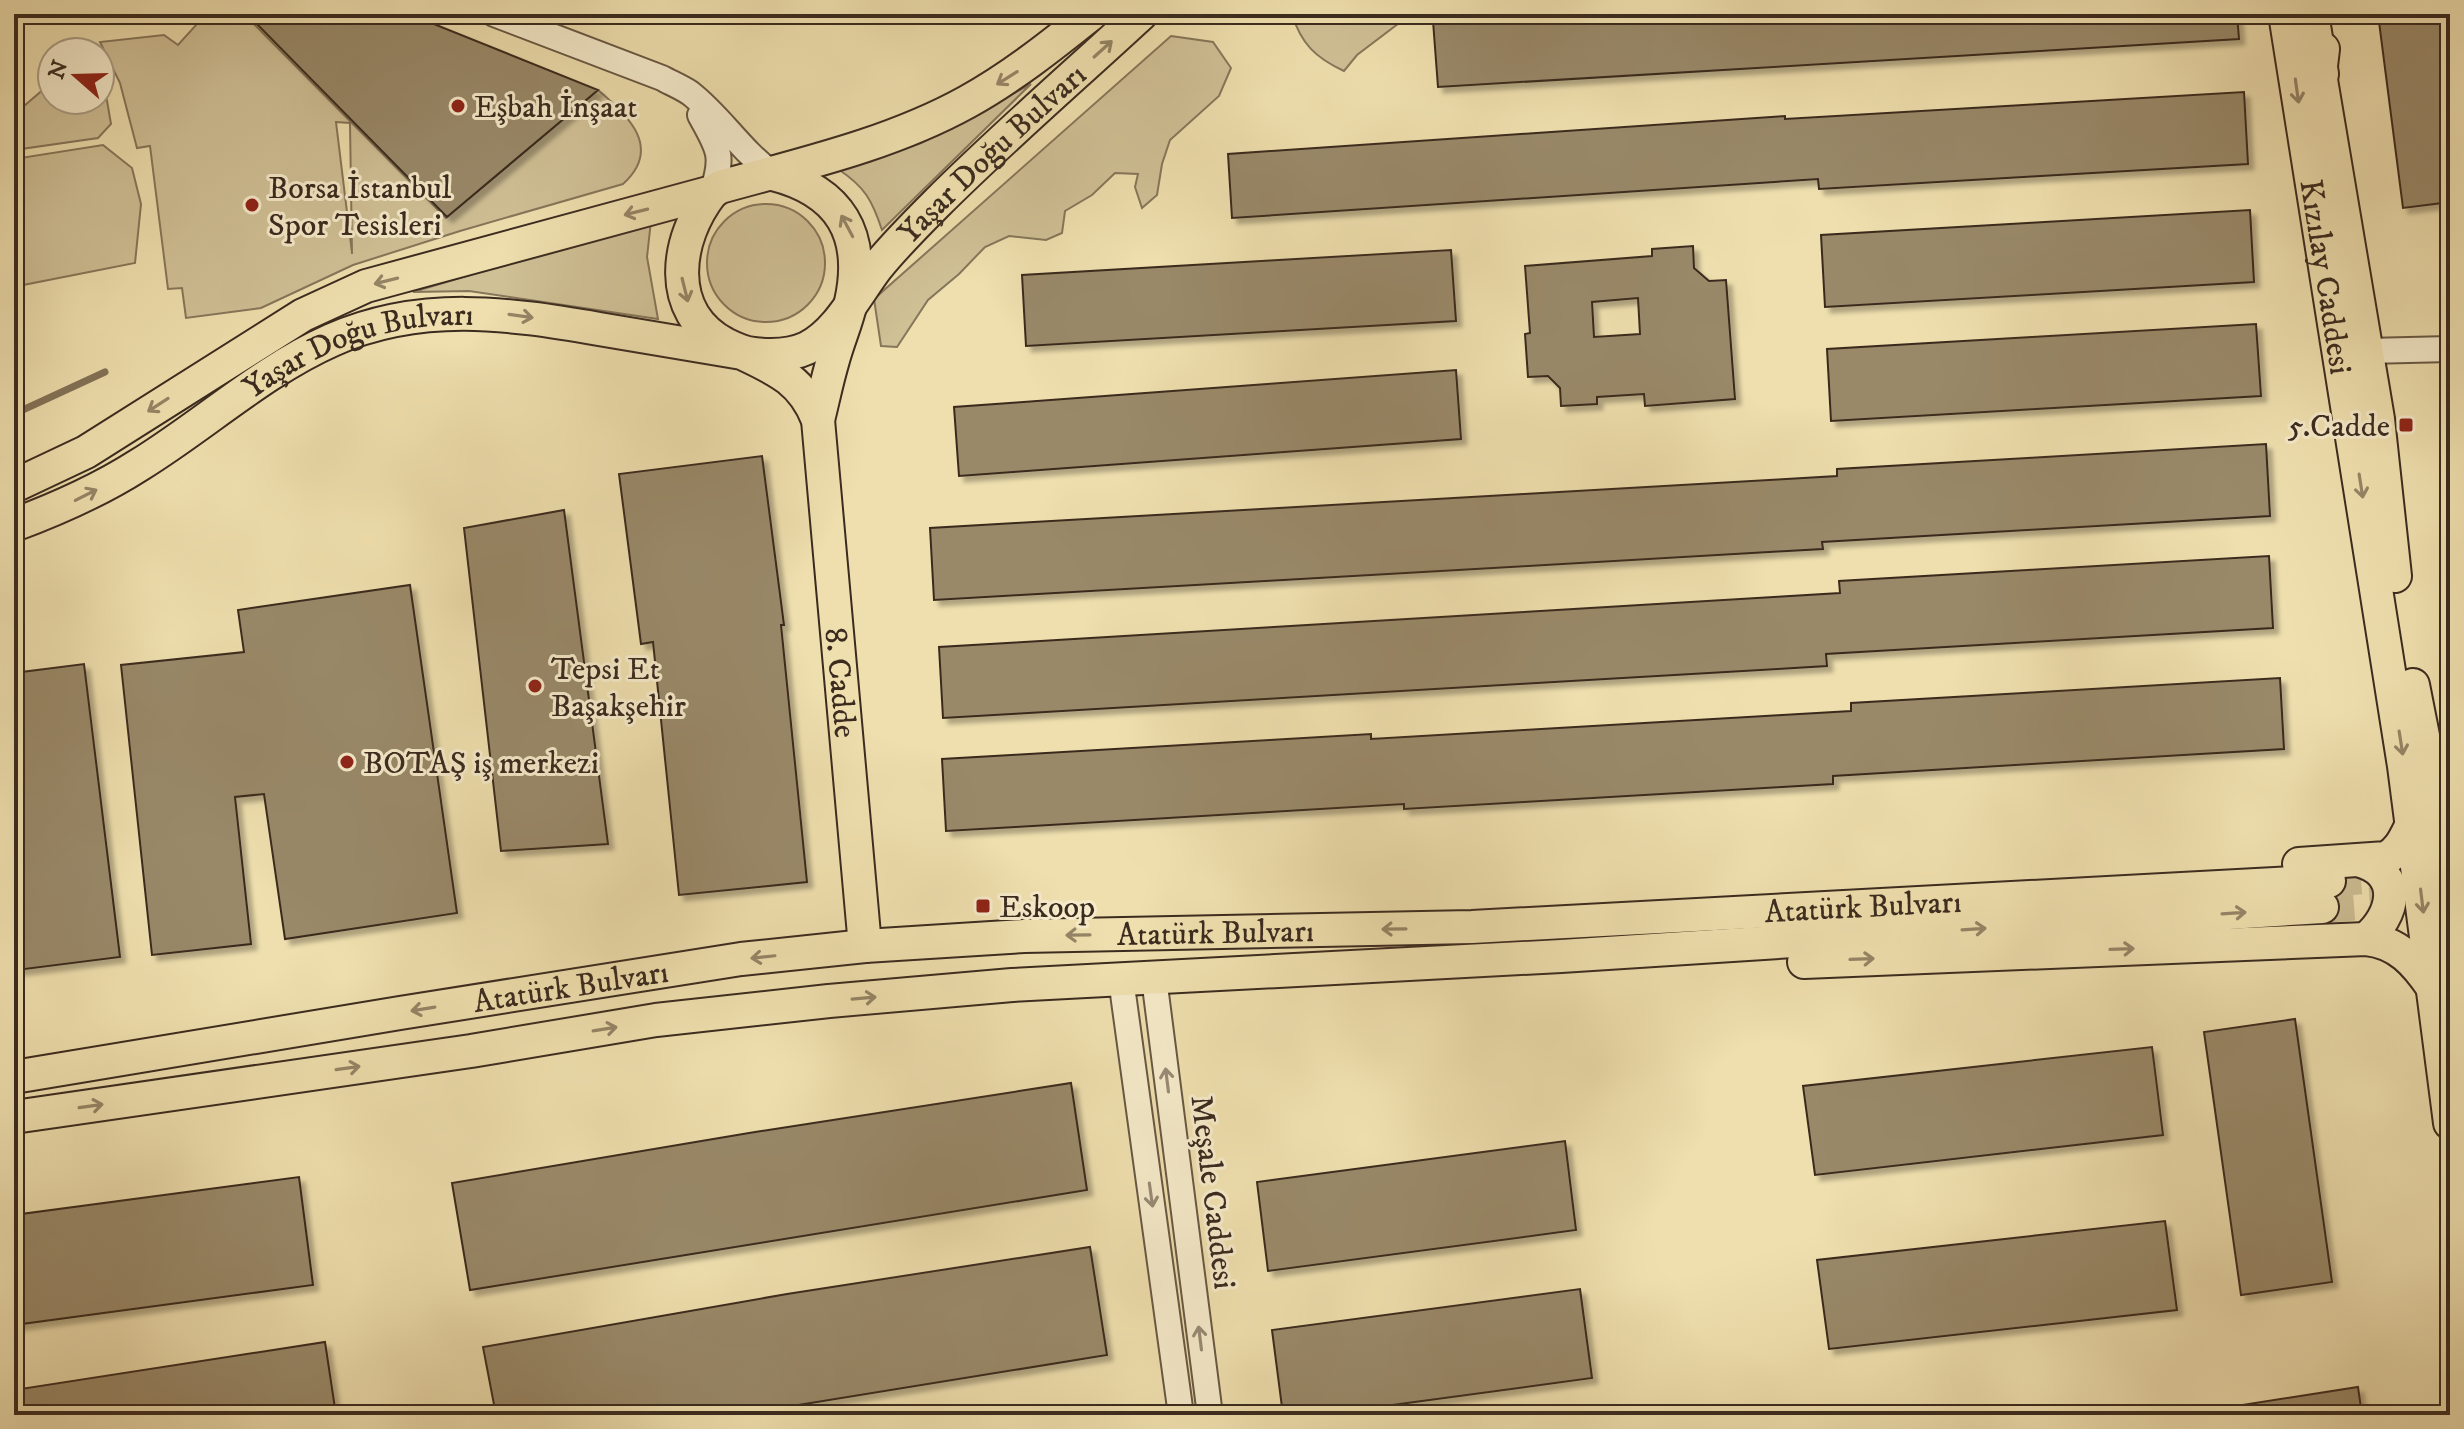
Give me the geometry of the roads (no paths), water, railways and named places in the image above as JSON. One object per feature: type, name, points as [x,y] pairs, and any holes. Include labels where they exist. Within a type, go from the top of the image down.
[{"type":"highway","points":[[2310,14],[2320,74]]},
{"type":"main road","name":"Yaşar Doğu Bulvarı","points":[[14,486],[86,452],[303,315],[366,286],[712,192],[906,130],[966,103],[1030,63],[1091,14]]},
{"type":"main road","name":"Yaşar Doğu Bulvarı","points":[[14,525],[53,511],[139,466],[288,364],[331,340],[371,326],[431,315],[477,312],[518,315],[742,353],[771,356],[806,348],[833,328],[881,263],[936,204],[1141,14]]},
{"type":"main road","name":"Kızılay Caddesi","points":[[2285,14],[2412,824],[2450,1123]]},
{"type":"main road","name":"Kızılay Caddesi","points":[[2327,14],[2320,74],[2378,419],[2398,600],[2427,756],[2450,931]]},
{"type":"main road","name":"Yaşar Doğu Bulvarı","points":[[773,174],[820,194],[846,220],[853,239],[856,263],[851,302]]},
{"type":"main road","name":"Yaşar Doğu Bulvarı","points":[[712,192],[695,217],[684,248],[681,270],[693,316],[715,338],[774,368],[801,388],[810,398],[818,420]]},
{"type":"main road","points":[[818,420],[851,302]]},
{"type":"main road","name":"8. Cadde","points":[[818,420],[865,946]]},
{"type":"main road","points":[[2427,756],[2450,796]]},
{"type":"main road","points":[[1472,927],[1598,901],[2361,861],[2395,854],[2412,824]]},
{"type":"main road","points":[[2361,861],[2381,871],[2390,893],[2386,918],[2366,939]]},
{"type":"main road","name":"Atatürk Bulvarı","points":[[14,1077],[709,964],[865,946],[1024,936],[1472,927],[2325,894],[1561,956],[1012,985],[845,1000],[656,1020],[471,1051],[14,1117]]},
{"type":"main road","points":[[1121,979],[1156,934]]},
{"type":"main road","points":[[1561,956],[1683,967],[2366,939],[2403,952],[2415,962],[2433,988]]},
{"type":"street","points":[[494,14],[662,78],[687,91],[708,109],[754,160],[773,174]]},
{"type":"street","points":[[687,91],[720,156],[712,192]]},
{"type":"street","points":[[2367,351],[2449,347]]},
{"type":"street","name":"Meşale Caddesi","points":[[1154,978],[1210,1415]]},
{"type":"street","name":"Meşale Caddesi","points":[[1121,979],[1181,1415]]},
{"type":"waterway","points":[[14,414],[105,372]]},
{"type":"tunnel","points":[[2329,881],[2403,875]]},
{"type":"tunnel","points":[[2322,907],[2414,900]]},
{"type":"place","name":"Eşbah İnşaat","points":[[458,106]]},
{"type":"place","name":"Borsa İstanbul Spor Tesisleri","points":[[252,205]]},
{"type":"place","name":"5.Cadde","points":[[2406,425]]},
{"type":"place","name":"Tepsi Et Başakşehir","points":[[535,686]]},
{"type":"place","name":"BOTAŞ iş merkezi","points":[[347,762]]},
{"type":"place","name":"Eskoop","points":[[983,906]]}]
